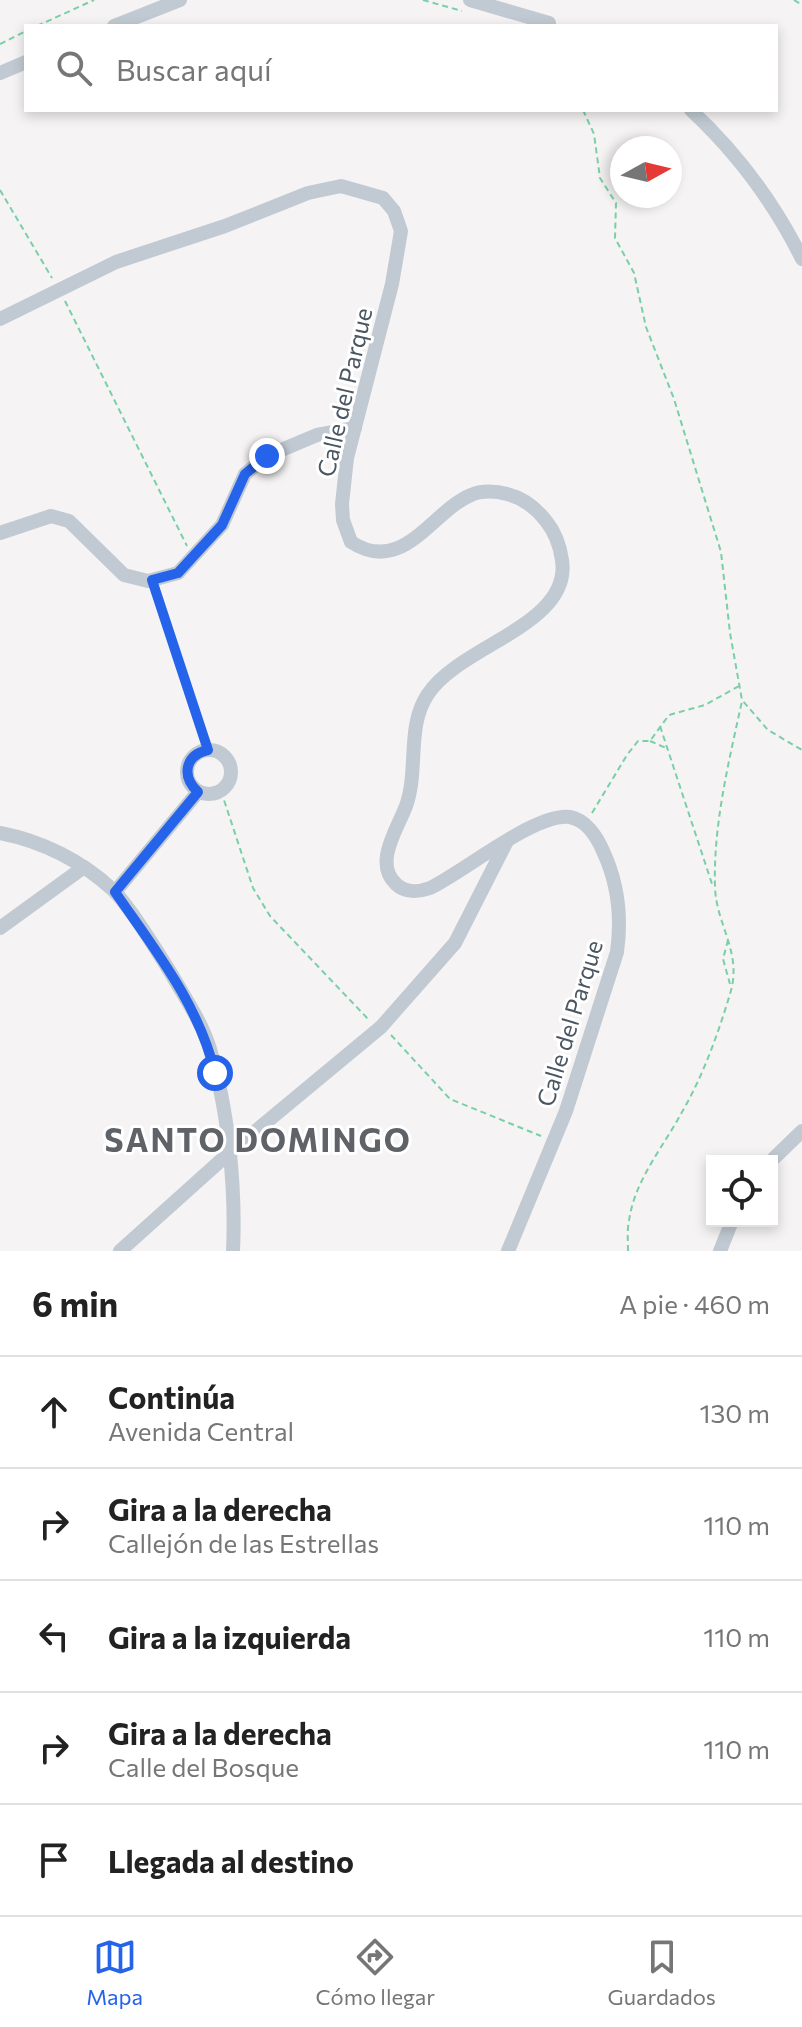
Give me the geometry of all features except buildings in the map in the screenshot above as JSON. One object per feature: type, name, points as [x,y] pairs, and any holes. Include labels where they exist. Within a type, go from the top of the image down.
[{"type":"street","points":[[119,24],[180,0]]},
{"type":"street","points":[[470,0],[551,24]]},
{"type":"street","points":[[0,73],[24,63]]},
{"type":"street","points":[[693,112],[752,175],[784,223],[802,259]]},
{"type":"street","name":"Calle del Parque","points":[[0,319],[116,262],[225,226],[308,193],[341,186],[383,198],[394,211],[400,226],[398,256],[347,458],[342,504],[351,542],[365,549],[377,550],[408,544],[471,494],[498,492],[522,500],[537,510],[548,523],[561,550],[562,580],[549,605],[447,673],[436,682],[424,700],[417,725],[410,796],[386,864],[397,886],[421,891],[449,879],[550,819],[569,817],[585,825],[596,836],[618,893],[620,931],[617,952],[566,1111],[508,1251]]},
{"type":"street","points":[[0,533],[51,516],[69,521],[124,575],[152,580],[178,573],[222,525],[245,474],[267,456],[317,435],[355,428]]},
{"type":"street","points":[[208,750],[224,756],[230,765],[231,776],[221,791],[208,795],[190,785],[186,774],[194,755],[208,750]]},
{"type":"street","points":[[115,892],[198,792]]},
{"type":"street","points":[[0,833],[47,847],[84,867],[115,892],[189,1004],[208,1044],[222,1102],[234,1224],[233,1251]]},
{"type":"street","points":[[120,1251],[228,1154],[380,1027],[455,943],[506,843]]},
{"type":"street","points":[[0,928],[84,867]]},
{"type":"street","points":[[777,1155],[802,1131]]},
{"type":"street","points":[[720,1251],[730,1227]]},
{"type":"path","points":[[41,24],[94,0]]},
{"type":"path","points":[[794,0],[802,5]]},
{"type":"path","points":[[0,44],[24,32]]},
{"type":"path","points":[[584,112],[594,134],[600,178],[616,203],[615,238],[634,273],[646,327],[674,399],[721,552],[742,700],[724,781],[715,892]]},
{"type":"path","points":[[0,190],[58,289],[193,557]]},
{"type":"path","points":[[152,580],[208,750]]},
{"type":"path","points":[[650,741],[669,715],[705,705],[740,686]]},
{"type":"path","points":[[742,700],[768,730],[802,750]]},
{"type":"path","points":[[628,1251],[629,1219],[643,1178],[684,1110],[711,1049],[732,989],[734,956],[659,726]]},
{"type":"path","points":[[585,825],[638,741],[650,741],[667,749]]},
{"type":"path","points":[[221,791],[253,888],[270,916],[450,1099],[554,1141]]},
{"type":"path","points":[[728,937],[723,959],[732,989]]},
{"type":"district","name":"SANTO DOMINGO","points":[[258,1139]]},
{"type":"route","points":[[215,1073],[208,1044],[189,1004],[115,892],[198,792],[190,785],[186,774],[188,764],[194,755],[208,750],[152,580],[178,573],[222,525],[245,474],[267,456]]}]
